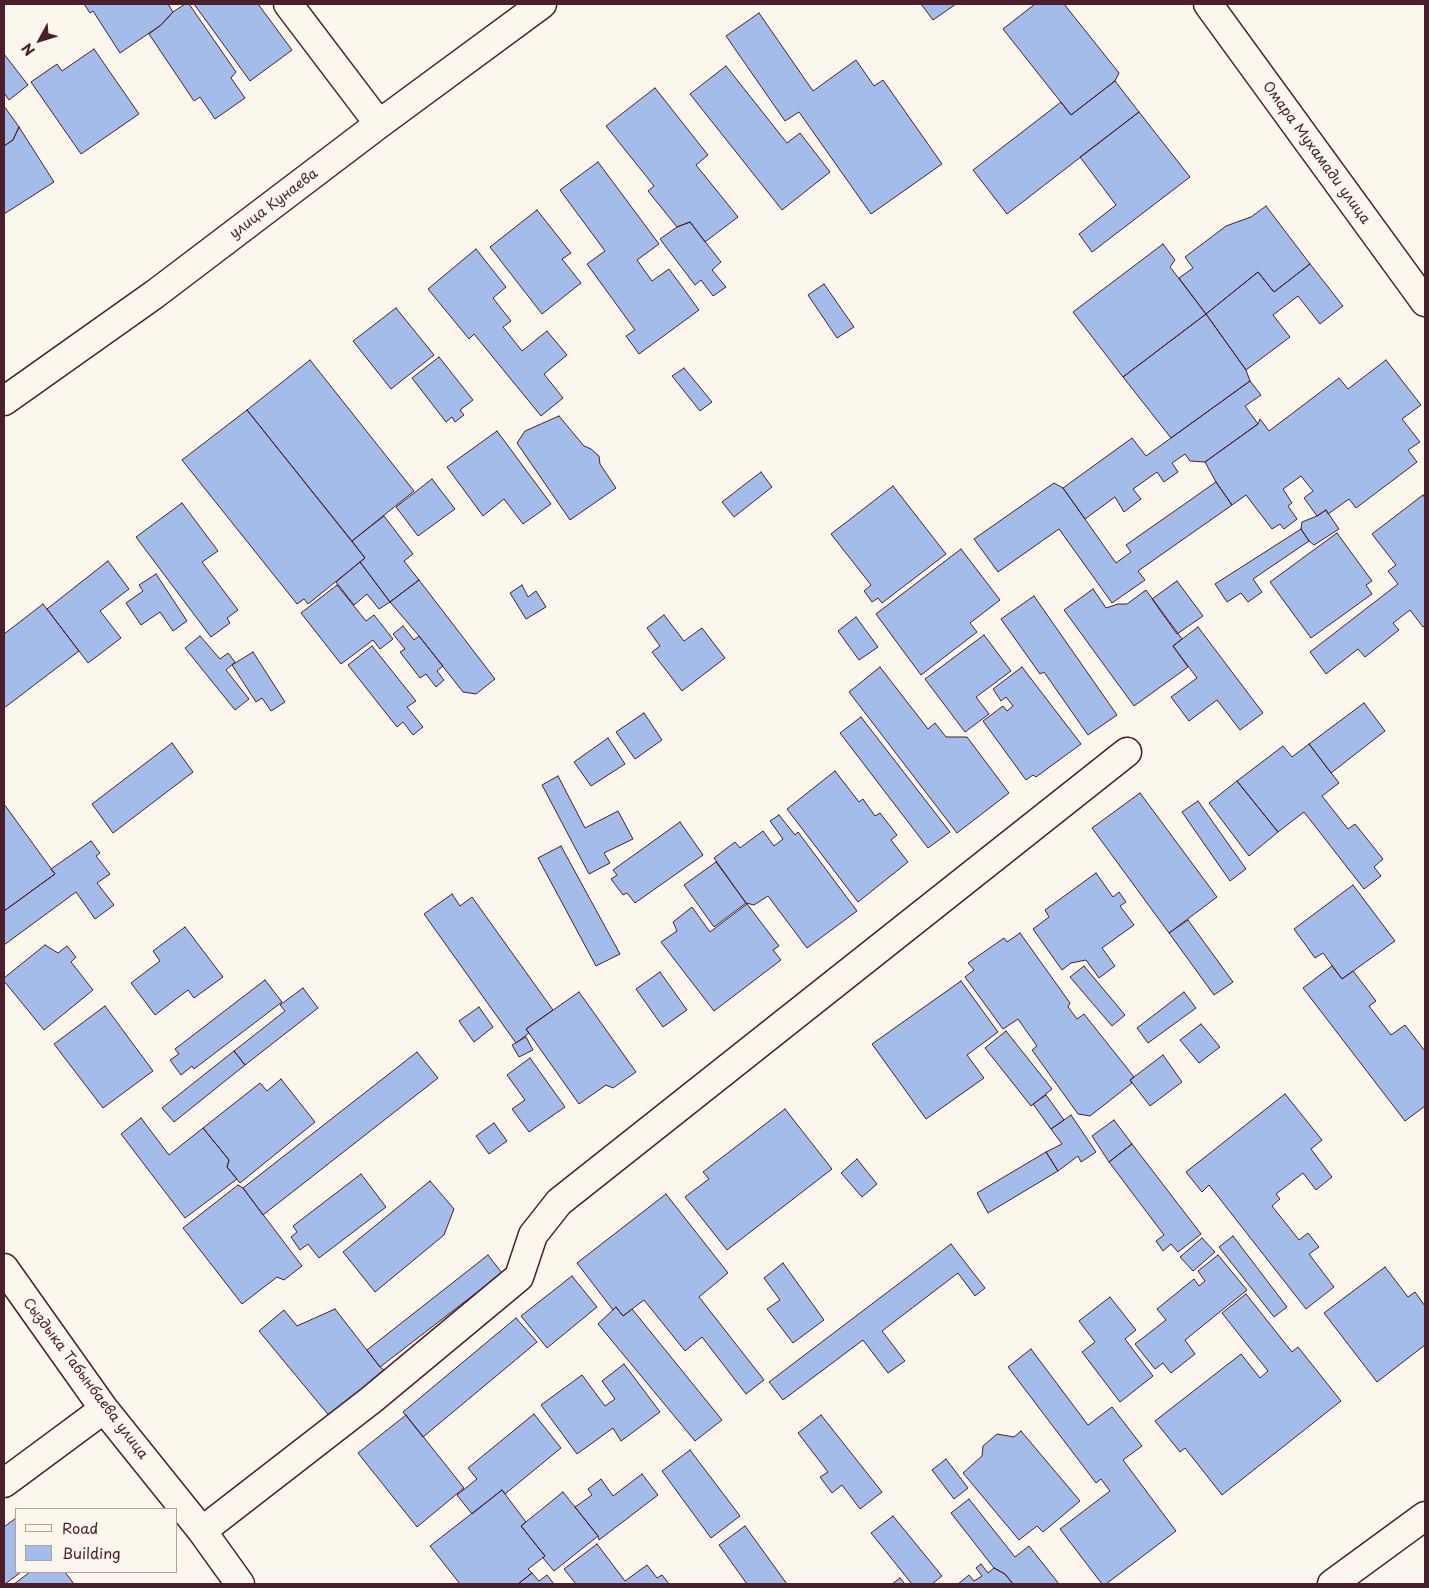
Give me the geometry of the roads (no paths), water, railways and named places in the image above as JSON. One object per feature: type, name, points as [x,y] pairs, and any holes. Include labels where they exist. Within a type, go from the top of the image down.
[{"type":"street","points":[[288,4],[378,124]]},
{"type":"street","name":"улица Кунаева","points":[[4,401],[154,294],[378,124],[542,4]]},
{"type":"street","name":"Омара Мухамади улица","points":[[1208,4],[1425,302]]},
{"type":"street","points":[[202,1531],[371,1400],[519,1277],[533,1235],[559,1202],[1126,752]]},
{"type":"street","name":"Сыздыка Табынбаева улица","points":[[4,1268],[104,1409],[202,1531],[240,1584]]},
{"type":"street","points":[[4,1483],[104,1409]]},
{"type":"street","points":[[1332,1584],[1425,1516]]}]
